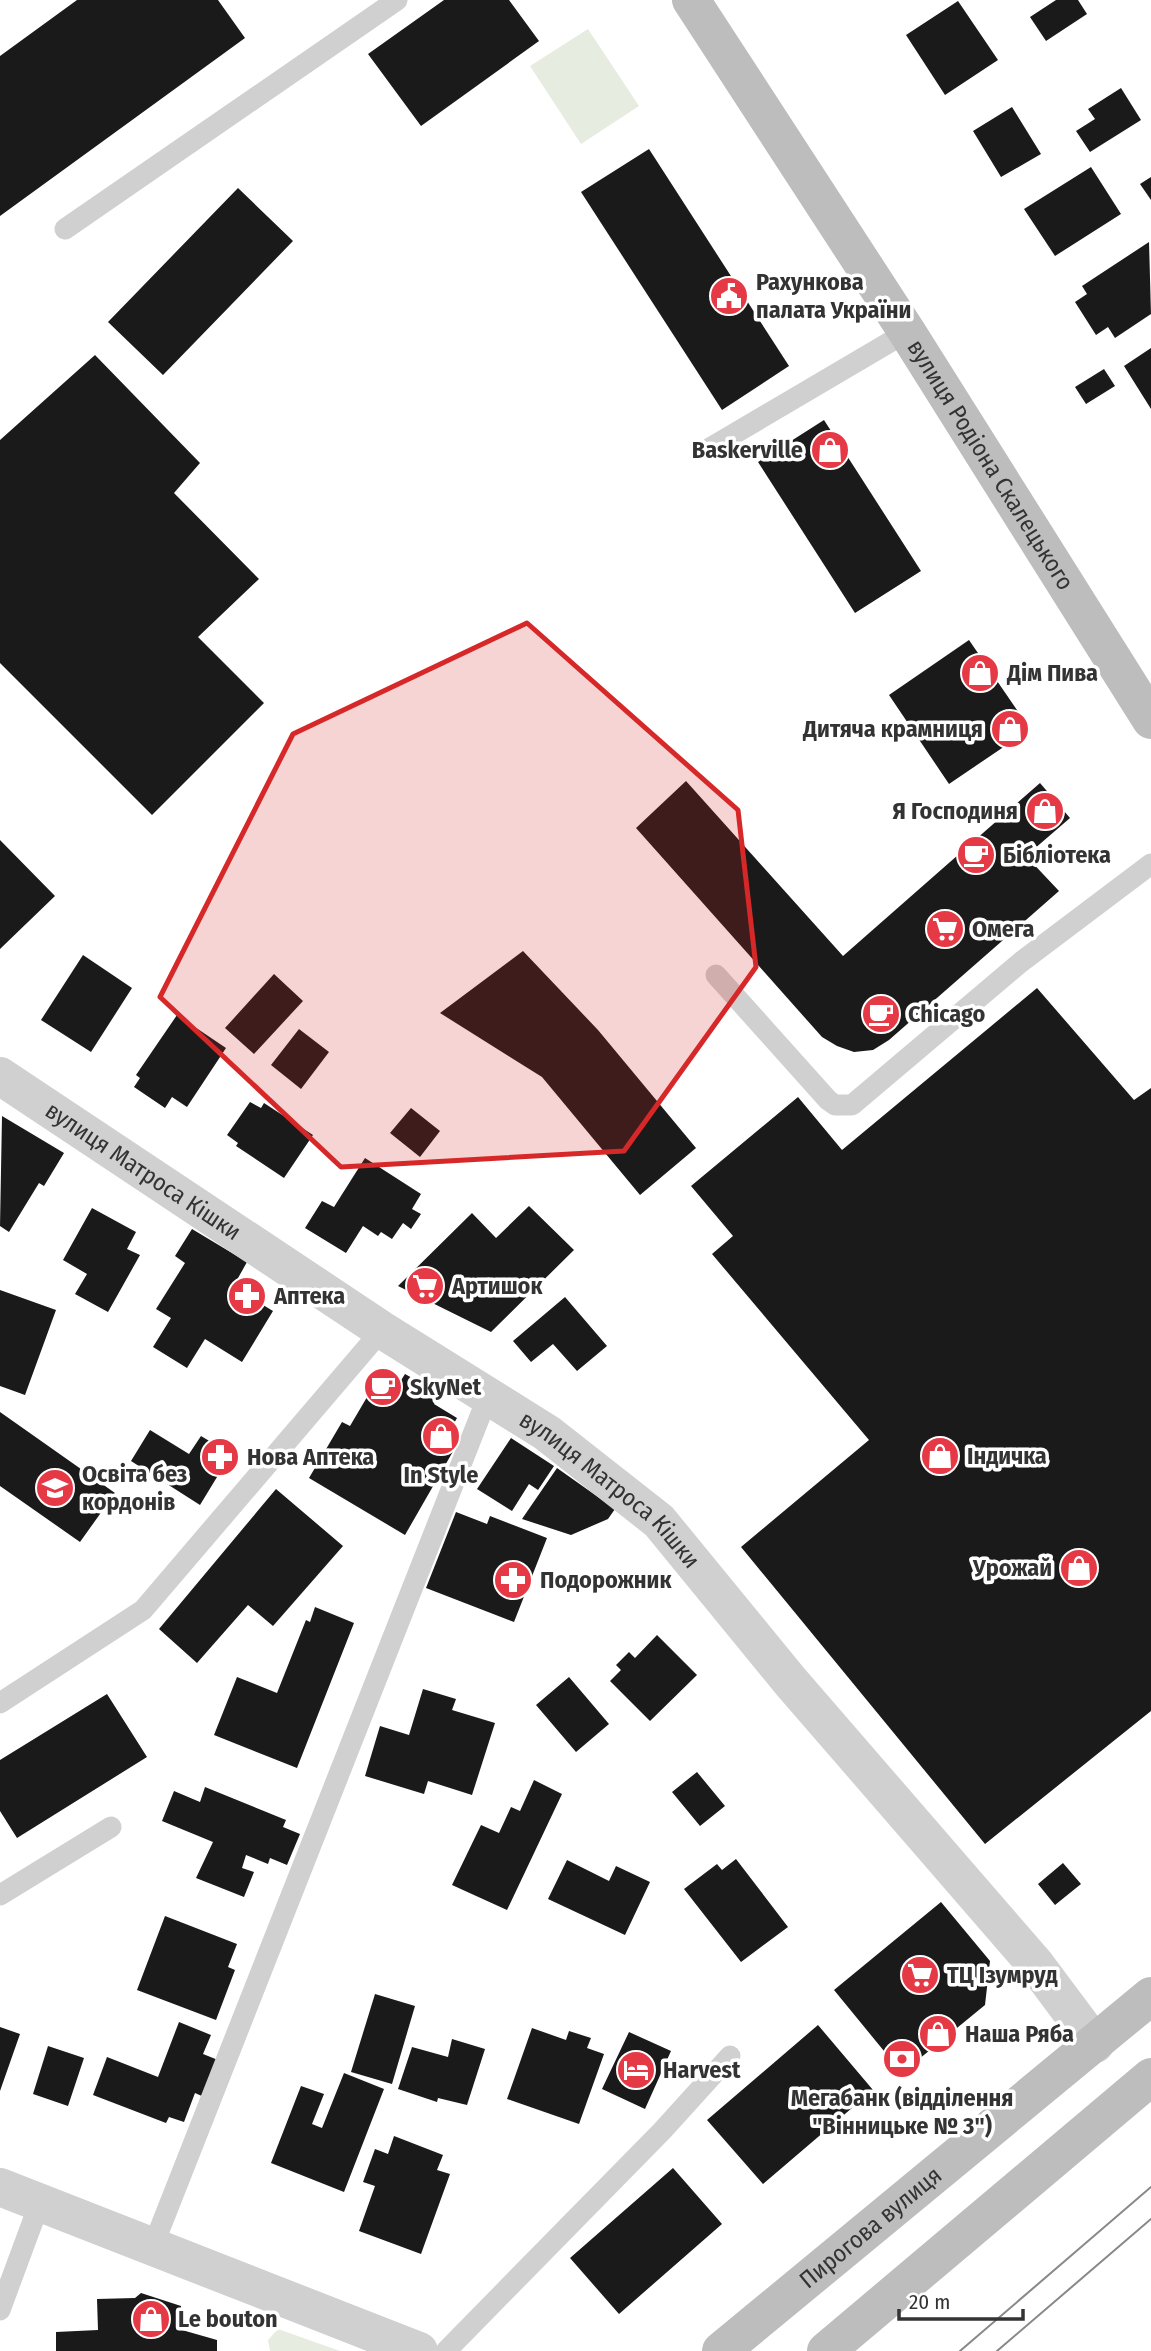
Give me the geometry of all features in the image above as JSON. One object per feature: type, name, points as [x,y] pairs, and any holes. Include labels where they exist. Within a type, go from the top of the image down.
[{"type":"main road","name":"вулиця Родіона Скалецького","points":[[691,0],[907,331],[1151,720]]},
{"type":"main road","name":"Пирогова вулиця","points":[[721,2351],[1151,1997]]},
{"type":"main road","points":[[826,2351],[1151,2077]]},
{"type":"street","name":"вулиця Матроса Кішки","points":[[0,1076],[383,1330],[547,1433],[659,1521],[790,1681],[1036,1965],[1095,2044]]},
{"type":"street","points":[[0,2187],[419,2351]]},
{"type":"lane","points":[[65,229],[397,0]]},
{"type":"lane","points":[[710,447],[907,331]]},
{"type":"lane","points":[[716,975],[828,1100],[835,1105],[852,1105],[1021,962],[1151,864]]},
{"type":"lane","points":[[0,1703],[143,1610],[383,1330]]},
{"type":"lane","points":[[153,2246],[488,1396]]},
{"type":"lane","points":[[0,1895],[111,1827]]},
{"type":"lane","points":[[446,2351],[662,2131],[730,2056]]},
{"type":"lane","points":[[0,2309],[40,2202]]},
{"type":"highlighted area","points":[[527,623],[738,810],[756,967],[624,1151],[341,1167],[160,997],[293,734]]},
{"type":"shaded area","points":[[588,29],[639,106],[581,144],[530,66]]},
{"type":"shaded area","points":[[278,2329],[340,2351],[270,2351],[268,2340]]},
{"type":"building","points":[[77,0],[218,0],[245,38],[0,216],[0,56]]},
{"type":"building","points":[[444,0],[509,0],[539,41],[421,126],[368,54]]},
{"type":"building","points":[[1056,0],[1078,0],[1087,14],[1046,41],[1030,17]]},
{"type":"building","points":[[958,1],[998,60],[945,95],[906,35]]},
{"type":"building","points":[[1121,88],[1141,120],[1090,152],[1076,131],[1095,119],[1088,109]]},
{"type":"building","points":[[1012,107],[1041,154],[1001,177],[973,131]]},
{"type":"building","points":[[649,149],[789,366],[722,410],[581,192]]},
{"type":"building","points":[[1091,167],[1121,214],[1055,256],[1024,209]]},
{"type":"building","points":[[1151,177],[1151,200],[1140,184]]},
{"type":"building","points":[[238,188],[293,241],[163,375],[108,322]]},
{"type":"building","points":[[1149,242],[1151,314],[1115,338],[1108,327],[1096,335],[1075,302],[1087,294],[1082,286]]},
{"type":"building","points":[[1151,348],[1151,409],[1124,366]]},
{"type":"building","points":[[95,355],[200,463],[174,493],[259,579],[198,637],[264,703],[152,815],[0,663],[0,440]]},
{"type":"building","points":[[1104,369],[1115,386],[1086,404],[1075,387]]},
{"type":"building","points":[[824,420],[921,571],[855,613],[758,462]]},
{"type":"building","points":[[969,640],[1030,729],[949,784],[889,695]]},
{"type":"building","name":"Омега","points":[[686,781],[843,956],[1040,783],[1070,818],[1026,856],[1059,891],[889,1040],[873,1050],[854,1052],[822,1037],[636,828]]},
{"type":"building","points":[[0,840],[55,896],[0,949]]},
{"type":"building","points":[[523,951],[598,1030],[696,1148],[640,1195],[542,1077],[440,1013]]},
{"type":"building","points":[[83,955],[132,988],[91,1052],[41,1020]]},
{"type":"building","points":[[274,974],[303,1001],[254,1054],[225,1028]]},
{"type":"building","points":[[1037,988],[1134,1100],[1151,1088],[1151,1711],[985,1844],[741,1547],[869,1440],[712,1254],[733,1236],[691,1186],[798,1097],[842,1150]]},
{"type":"building","points":[[177,1015],[226,1048],[187,1107],[172,1097],[165,1108],[134,1087],[140,1078],[136,1075]]},
{"type":"building","points":[[299,1029],[329,1052],[301,1089],[271,1065]]},
{"type":"building","points":[[250,1102],[261,1108],[264,1103],[313,1135],[284,1178],[236,1146],[238,1143],[227,1135]]},
{"type":"building","points":[[411,1108],[440,1131],[420,1157],[390,1133]]},
{"type":"building","points":[[2,1116],[64,1153],[44,1186],[39,1183],[9,1232],[0,1226]]},
{"type":"building","points":[[365,1158],[421,1194],[412,1209],[421,1214],[411,1229],[403,1223],[392,1239],[381,1232],[378,1236],[363,1226],[346,1253],[305,1228],[322,1201],[334,1207]]},
{"type":"building","points":[[529,1206],[574,1250],[491,1332],[398,1286],[472,1213],[496,1238]]},
{"type":"building","points":[[92,1208],[136,1232],[127,1249],[140,1255],[108,1312],[75,1294],[87,1274],[63,1260]]},
{"type":"building","points":[[192,1229],[247,1262],[233,1287],[273,1311],[242,1362],[205,1339],[187,1368],[153,1347],[171,1318],[156,1309],[185,1263],[175,1256]]},
{"type":"building","points":[[0,1290],[56,1310],[25,1395],[0,1386]]},
{"type":"building","points":[[565,1297],[607,1346],[577,1371],[553,1344],[531,1362],[513,1341]]},
{"type":"building","points":[[405,1374],[439,1393],[434,1404],[457,1418],[448,1434],[459,1441],[405,1535],[309,1478],[342,1422],[350,1426],[380,1375],[398,1385]]},
{"type":"building","points":[[0,1412],[115,1493],[80,1542],[0,1486]]},
{"type":"building","points":[[150,1430],[189,1454],[201,1436],[231,1454],[200,1505],[131,1461]]},
{"type":"building","points":[[511,1438],[554,1466],[538,1490],[529,1484],[512,1511],[477,1489]]},
{"type":"building","points":[[557,1468],[615,1509],[608,1519],[571,1535],[522,1519]]},
{"type":"building","points":[[276,1489],[343,1546],[273,1626],[248,1605],[197,1663],[159,1629]]},
{"type":"building","points":[[456,1512],[487,1524],[490,1516],[547,1538],[514,1622],[426,1588]]},
{"type":"building","points":[[315,1607],[354,1623],[297,1768],[214,1735],[237,1677],[277,1693],[306,1620],[310,1622]]},
{"type":"building","points":[[657,1635],[697,1675],[650,1721],[610,1681],[621,1670],[616,1665],[629,1652],[635,1658]]},
{"type":"building","points":[[569,1677],[609,1724],[576,1752],[536,1705]]},
{"type":"building","points":[[423,1689],[456,1699],[452,1710],[495,1723],[472,1795],[428,1781],[424,1794],[365,1776],[380,1726],[409,1735]]},
{"type":"building","points":[[107,1694],[147,1757],[17,1838],[0,1811],[0,1760]]},
{"type":"building","points":[[697,1772],[725,1806],[700,1826],[672,1792]]},
{"type":"building","points":[[534,1780],[562,1794],[507,1910],[452,1885],[481,1825],[499,1833],[511,1807],[520,1811]]},
{"type":"building","points":[[205,1787],[286,1820],[283,1827],[300,1834],[287,1865],[270,1858],[268,1864],[246,1855],[242,1868],[254,1872],[244,1897],[196,1878],[213,1842],[162,1821],[174,1791],[200,1802]]},
{"type":"building","points":[[736,1859],[788,1927],[741,1962],[684,1889],[717,1864],[722,1870]]},
{"type":"building","points":[[567,1860],[609,1881],[616,1866],[650,1882],[625,1935],[548,1899]]},
{"type":"building","points":[[1063,1863],[1081,1884],[1055,1905],[1038,1884]]},
{"type":"building","name":"ТЦ Ізумруд","points":[[941,1902],[990,1961],[985,2005],[902,2073],[834,1990]]},
{"type":"building","points":[[165,1916],[237,1944],[228,1967],[235,1970],[216,2020],[137,1990]]},
{"type":"building","points":[[375,1994],[415,2006],[392,2084],[351,2072]]},
{"type":"building","points":[[179,2022],[211,2035],[203,2054],[218,2060],[204,2097],[195,2093],[184,2122],[169,2117],[166,2123],[93,2095],[107,2057],[158,2077]]},
{"type":"building","points":[[818,2025],[873,2090],[763,2184],[707,2120]]},
{"type":"building","points":[[0,2027],[20,2034],[0,2091]]},
{"type":"building","points":[[532,2028],[566,2040],[569,2031],[591,2038],[587,2048],[604,2054],[579,2124],[507,2099]]},
{"type":"building","points":[[629,2032],[671,2051],[645,2109],[602,2089]]},
{"type":"building","points":[[452,2039],[485,2049],[467,2105],[438,2098],[437,2102],[398,2089],[412,2047],[448,2057]]},
{"type":"building","points":[[48,2046],[84,2058],[68,2106],[33,2094]]},
{"type":"building","points":[[344,2073],[384,2089],[344,2192],[271,2163],[301,2086],[324,2094],[312,2124],[322,2128]]},
{"type":"building","points":[[394,2136],[443,2155],[437,2170],[450,2174],[421,2254],[359,2231],[375,2186],[363,2182],[375,2149],[388,2154]]},
{"type":"building","points":[[673,2168],[722,2224],[619,2314],[570,2258]]},
{"type":"building","points":[[141,2293],[181,2306],[182,2330],[217,2340],[217,2351],[56,2351],[56,2332],[98,2330],[97,2299],[135,2298]]},
{"type":"tram line","points":[[960,2351],[1151,2187]]},
{"type":"tram line","points":[[997,2351],[1151,2219]]},
{"type":"place","name":"Рахункова палата України","points":[[729,296]]},
{"type":"place","name":"Baskerville","points":[[830,450]]},
{"type":"place","name":"Дім Пива","points":[[980,673]]},
{"type":"place","name":"Дитяча крамниця","points":[[1010,729]]},
{"type":"place","name":"Я Господиня","points":[[1045,811]]},
{"type":"place","name":"Бібліотека","points":[[976,855]]},
{"type":"place","name":"Омега","points":[[945,929]]},
{"type":"place","name":"Chicago","points":[[881,1014]]},
{"type":"place","name":"Артишок","points":[[425,1286]]},
{"type":"place","name":"Аптека","points":[[247,1296]]},
{"type":"place","name":"SkyNet","points":[[383,1387]]},
{"type":"place","name":"In Style","points":[[441,1436]]},
{"type":"place","name":"Індичка","points":[[940,1456]]},
{"type":"place","name":"Нова Аптека","points":[[220,1457]]},
{"type":"place","name":"Освіта без кордонів","points":[[55,1488]]},
{"type":"place","name":"Урожай","points":[[1079,1568]]},
{"type":"place","name":"Подорожник","points":[[513,1580]]},
{"type":"place","name":"ТЦ Ізумруд","points":[[920,1975]]},
{"type":"place","name":"Наша Ряба","points":[[938,2034]]},
{"type":"place","name":"Мегабанк (відділення \"Вінницьке № 3\")","points":[[902,2059]]},
{"type":"place","name":"Harvest","points":[[636,2070]]},
{"type":"place","name":"Le bouton","points":[[151,2319]]}]
